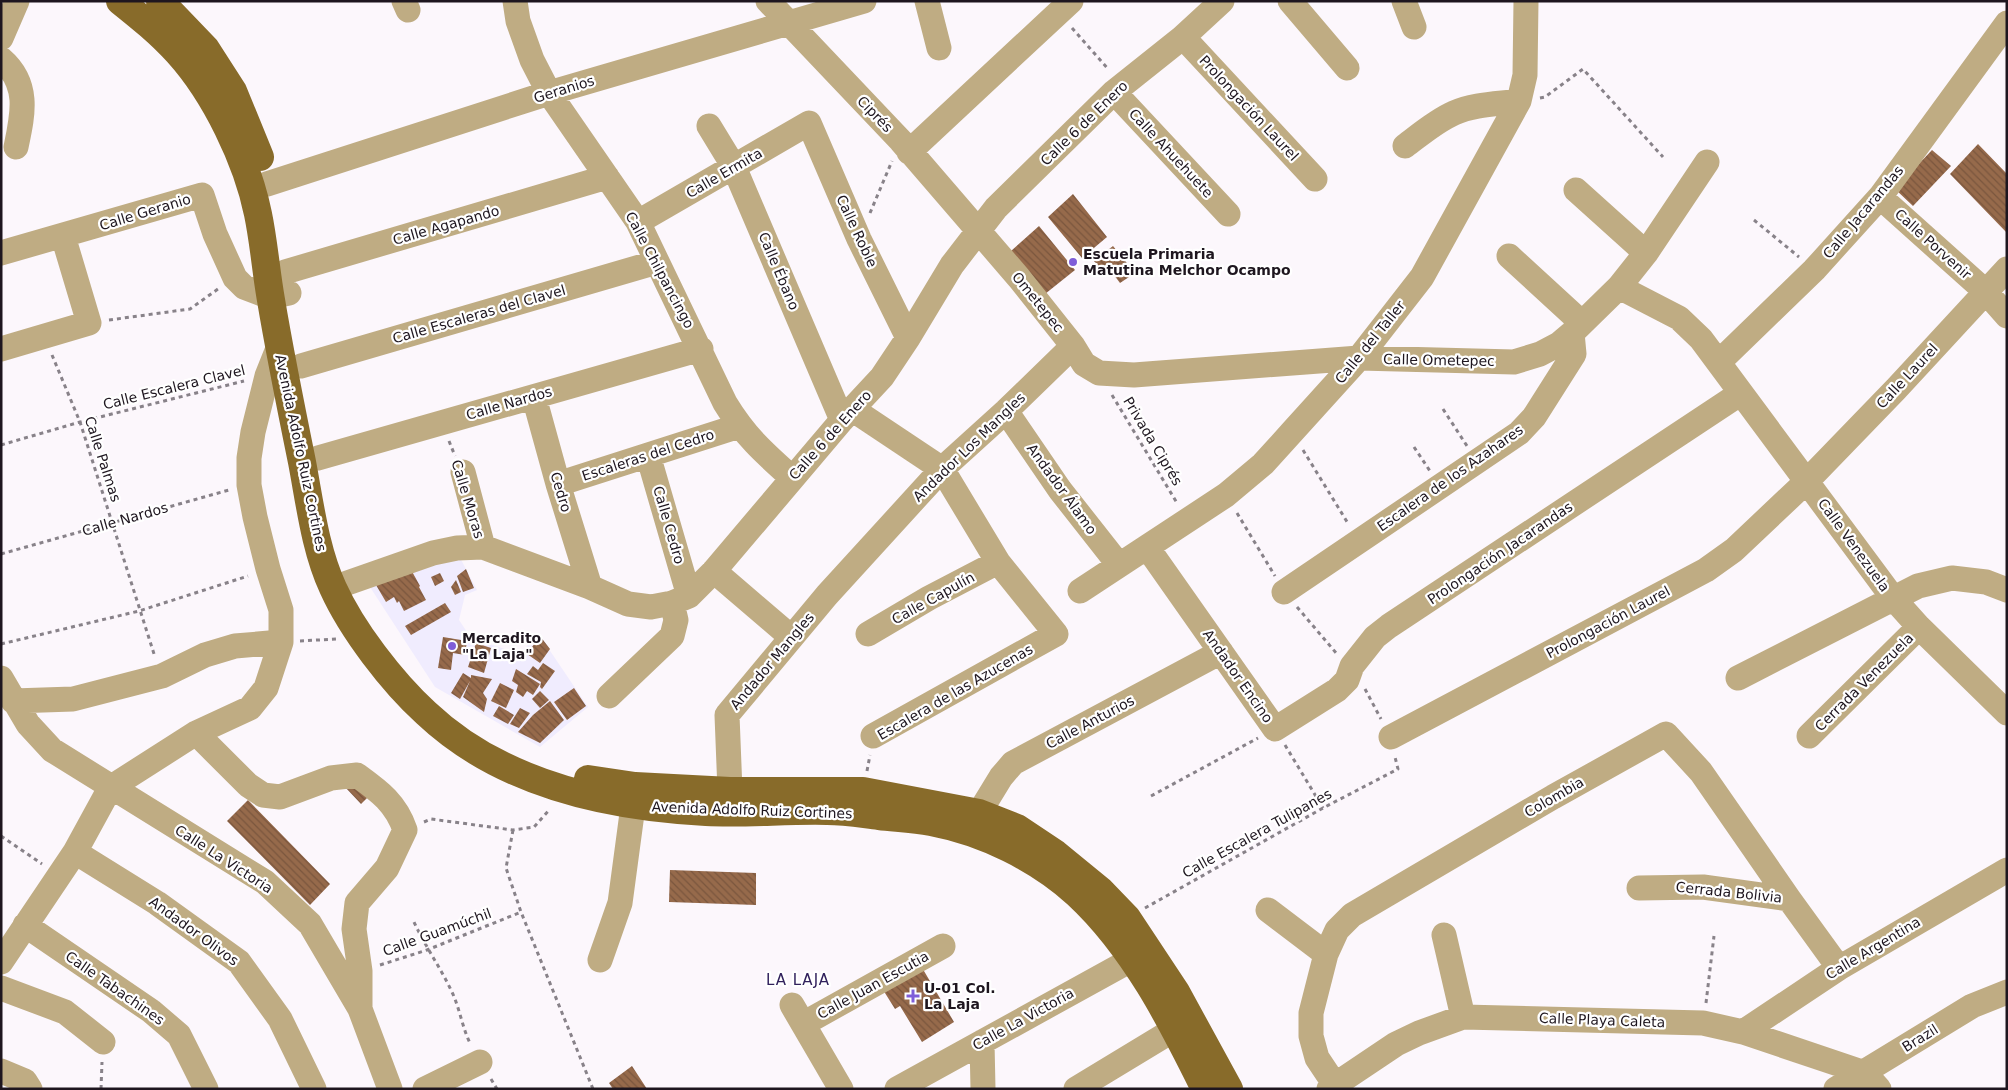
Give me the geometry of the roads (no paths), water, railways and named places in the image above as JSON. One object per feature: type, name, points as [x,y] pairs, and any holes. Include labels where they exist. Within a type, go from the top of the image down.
[{"type":"main road","name":"Avenida Adolfo Ruiz Cortines","points":[[120,1],[147,22],[180,55],[213,101],[239,150],[281,287],[301,366],[333,525],[341,585],[404,670],[438,704],[472,728],[514,752],[584,778],[636,786],[730,791],[863,792],[979,813],[1017,828],[1056,854],[1100,890],[1127,918],[1140,954],[1205,1089]]},
{"type":"main road","name":"Avenida Adolfo Ruiz Cortines","points":[[160,1],[206,49],[233,90],[268,184],[281,287],[279,346],[316,536],[341,585],[362,638],[391,676],[426,714],[461,742],[513,771],[576,794],[633,806],[709,812],[833,811],[932,822],[980,835],[1007,847],[1031,860],[1075,892],[1108,926],[1140,954],[1176,992],[1229,1089]]},
{"type":"street","points":[[1,38],[17,1]]},
{"type":"street","name":"Calle Chilpancingo","points":[[515,1],[518,21],[532,60],[549,93],[638,222],[701,349],[725,403],[739,426],[754,444],[791,477]]},
{"type":"street","name":"Ciprés","points":[[768,1],[905,146],[977,230]]},
{"type":"street","name":"Geranios","points":[[268,184],[549,93],[864,1]]},
{"type":"street","points":[[927,1],[940,48]]},
{"type":"street","name":"Calle 6 de Enero","points":[[680,599],[714,570],[791,477],[882,377],[952,265],[977,230],[996,208],[1119,89],[1222,1]]},
{"type":"street","points":[[1290,1],[1347,68]]},
{"type":"street","points":[[1404,1],[1414,27]]},
{"type":"street","name":"Calle del Taller","points":[[1080,591],[1188,521],[1234,488],[1263,464],[1359,358],[1422,277],[1519,101],[1525,75],[1526,1]]},
{"type":"street","points":[[905,146],[1064,7]]},
{"type":"street","name":"Calle Jacarandas","points":[[1719,362],[1814,270],[1880,197],[2007,23]]},
{"type":"street","name":"Prolongación Laurel","points":[[1182,37],[1315,179]]},
{"type":"street","points":[[1,59],[12,69],[23,100],[16,147]]},
{"type":"street","name":"Calle Ahuehuete","points":[[1119,89],[1228,214]]},
{"type":"street","points":[[1405,146],[1440,120],[1455,112],[1473,107],[1519,101]]},
{"type":"street","name":"Calle Ermita","points":[[638,222],[809,123]]},
{"type":"street","name":"Calle Roble","points":[[809,123],[858,239],[908,338]]},
{"type":"street","name":"Calle Ébano","points":[[709,126],[734,168],[847,415]]},
{"type":"street","name":"Calle Ometepec","points":[[1099,373],[1134,375],[1359,358],[1514,362],[1540,354],[1559,344],[1619,287],[1646,253],[1707,162]]},
{"type":"street","name":"Calle Agapando","points":[[281,287],[606,177]]},
{"type":"street","points":[[1576,190],[1646,253]]},
{"type":"street","name":"Calle Geranio","points":[[1,253],[202,195],[215,234],[235,278],[244,287],[281,287]]},
{"type":"street","name":"Calle Porvenir","points":[[1880,197],[1985,291],[2007,316]]},
{"type":"street","name":"Ometepec","points":[[977,230],[1019,278],[1073,346],[1084,364],[1099,373]]},
{"type":"street","points":[[1,349],[88,323],[63,236]]},
{"type":"street","points":[[1509,256],[1577,328]]},
{"type":"street","name":"Calle Escaleras del Clavel","points":[[301,366],[657,262]]},
{"type":"street","name":"Calle Laurel","points":[[1807,481],[1896,389],[2007,269]]},
{"type":"street","points":[[1619,287],[1679,318],[1701,339],[1719,362]]},
{"type":"street","name":"Escalera de los Azahares","points":[[1284,592],[1519,433],[1534,417],[1574,354],[1577,328]]},
{"type":"street","points":[[3,954],[60,876],[110,788],[196,732],[250,708],[266,688],[281,642],[281,610],[268,569],[249,485],[249,458],[251,440],[267,376],[279,346]]},
{"type":"street","name":"Andador Los Mangles","points":[[827,595],[942,469],[1006,411],[1073,346]]},
{"type":"street","name":"Calle Nardos","points":[[318,458],[701,349]]},
{"type":"street","name":"Calle Venezuela","points":[[1719,362],[1893,598],[1919,627],[2007,713]]},
{"type":"street","name":"Prolongación Jacarandas","points":[[1275,728],[1337,690],[1347,680],[1352,666],[1375,637],[1389,626],[1741,393]]},
{"type":"street","name":"Cedro","points":[[534,396],[558,484],[590,587]]},
{"type":"street","name":"Andador Álamo","points":[[1006,411],[1060,490],[1119,564]]},
{"type":"street","points":[[847,415],[942,469],[998,562]]},
{"type":"street","name":"Escaleras del Cedro","points":[[558,484],[739,426]]},
{"type":"street","name":"Calle Cedro","points":[[609,696],[672,636],[680,599],[648,455]]},
{"type":"street","name":"Calle Moras","points":[[463,472],[484,547]]},
{"type":"street","name":"Prolongación Laurel","points":[[1391,737],[1706,570],[1734,550],[1807,481]]},
{"type":"street","points":[[341,585],[433,553],[456,548],[484,547],[590,587],[628,604],[651,607],[680,599]]},
{"type":"street","name":"Andador Encino","points":[[1147,547],[1275,728]]},
{"type":"street","name":"Escalera de las Azucenas","points":[[873,736],[1056,634],[998,562]]},
{"type":"street","name":"Calle Capulín","points":[[868,634],[998,562]]},
{"type":"street","points":[[714,570],[791,636]]},
{"type":"street","points":[[1738,678],[1918,586],[1952,578],[1986,582],[2007,590]]},
{"type":"street","name":"Andador Mangles","points":[[730,791],[727,715],[827,595]]},
{"type":"street","name":"Cerrada Venezuela","points":[[1809,736],[1919,627]]},
{"type":"street","points":[[5,688],[73,699],[162,676],[205,655],[235,646],[281,642]]},
{"type":"street","name":"Calle Anturios","points":[[979,813],[1001,777],[1013,763],[1221,652]]},
{"type":"street","name":"Calle La Victoria","points":[[5,688],[28,724],[52,750],[110,788],[265,882],[310,924],[360,1009],[390,1089]]},
{"type":"street","points":[[196,732],[248,785],[263,795],[280,797],[331,778],[357,775],[382,793],[400,816],[405,830],[387,868],[357,903],[354,929],[360,971],[360,1009]]},
{"type":"street","name":"Colombia","points":[[1335,1088],[1317,1058],[1312,1036],[1311,1013],[1326,954],[1337,930],[1352,915],[1553,797],[1666,734],[1701,772],[1839,968]]},
{"type":"street","points":[[600,960],[620,903],[633,806]]},
{"type":"street","name":"Andador Olivos","points":[[75,852],[157,903],[240,962],[280,1019],[314,1089]]},
{"type":"street","name":"Calle Argentina","points":[[1743,1032],[1839,968],[2007,870]]},
{"type":"street","name":"Cerrada Bolivia","points":[[1639,888],[1703,887],[1789,899]]},
{"type":"street","points":[[1268,910],[1326,954]]},
{"type":"street","name":"Calle Tabachines","points":[[25,925],[151,1011],[179,1035],[206,1089]]},
{"type":"street","points":[[1444,935],[1463,1017]]},
{"type":"street","name":"Calle Juan Escutia","points":[[841,1089],[798,1014],[943,946]]},
{"type":"street","name":"Calle La Victoria","points":[[897,1089],[1140,954]]},
{"type":"street","points":[[1,988],[65,1012],[103,1042]]},
{"type":"street","name":"Brazil","points":[[1836,1089],[1872,1081],[1972,1006],[2007,992]]},
{"type":"street","name":"Calle Playa Caleta","points":[[1335,1088],[1396,1044],[1418,1033],[1463,1017],[1703,1023],[1743,1032],[1872,1081]]},
{"type":"street","points":[[1076,1089],[1175,1029]]},
{"type":"street","points":[[982,1042],[983,1089]]},
{"type":"street","points":[[425,1089],[480,1062]]},
{"type":"street","points":[[1,1071],[25,1081],[30,1089]]},
{"type":"place","name":"Escuela Primaria Matutina Melchor Ocampo","points":[[1073,262]]},
{"type":"place","name":"Mercadito \"La Laja\"","points":[[452,646]]},
{"type":"place","name":"U-01 Col. La Laja","points":[[913,996]]},
{"type":"district","name":"LA LAJA","points":[[798,980]]}]
